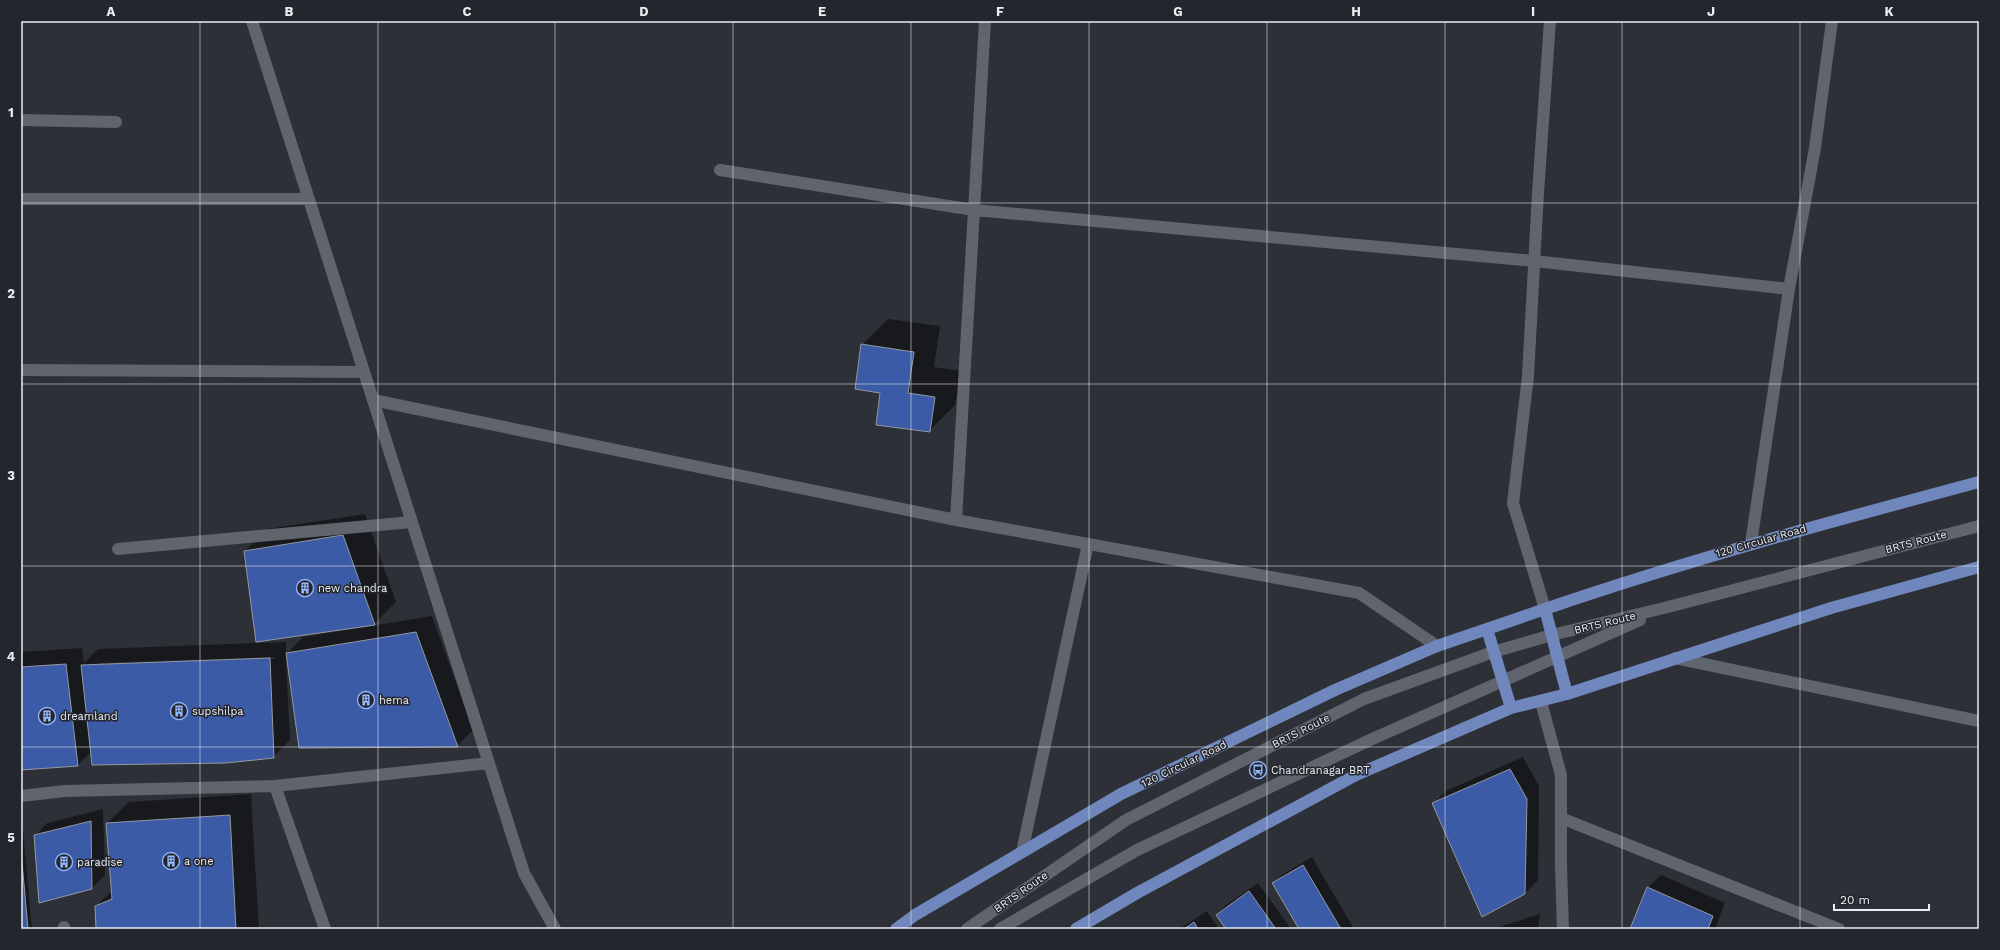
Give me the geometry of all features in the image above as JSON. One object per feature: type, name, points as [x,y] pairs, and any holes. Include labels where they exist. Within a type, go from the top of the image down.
[{"type":"main road","name":"120 Circular Road","points":[[896,929],[915,915],[1122,794],[1335,690],[1436,646],[1614,585],[1751,543],[1979,482]]},
{"type":"main road","points":[[1076,929],[1137,893],[1356,775],[1511,708],[1541,702],[1567,694],[1831,608],[1979,567]]},
{"type":"main road","points":[[1545,609],[1567,694]]},
{"type":"main road","points":[[1487,629],[1511,708]]},
{"type":"street","points":[[252,21],[524,873],[555,929]]},
{"type":"street","points":[[956,520],[985,21]]},
{"type":"street","points":[[1545,609],[1513,503],[1528,376],[1550,21]]},
{"type":"street","points":[[1751,543],[1789,289],[1815,148],[1832,21]]},
{"type":"street","points":[[21,120],[116,122]]},
{"type":"street","points":[[720,170],[974,210],[1534,261],[1789,289]]},
{"type":"street","points":[[21,199],[309,199]]},
{"type":"street","points":[[21,370],[364,372]]},
{"type":"street","points":[[373,400],[956,520],[1359,593],[1436,646]]},
{"type":"street","points":[[118,549],[412,522]]},
{"type":"street","name":"BRTS Route","points":[[967,929],[1126,820],[1364,699],[1494,652],[1552,635],[1668,607],[1979,526]]},
{"type":"street","points":[[1022,852],[1088,544]]},
{"type":"street","name":"BRTS Route","points":[[1000,929],[1137,850],[1370,740],[1668,607]]},
{"type":"street","points":[[1675,658],[1979,721]]},
{"type":"street","points":[[1541,702],[1561,775],[1563,929]]},
{"type":"street","points":[[21,796],[65,792],[275,786],[489,763]]},
{"type":"street","points":[[275,786],[325,929]]},
{"type":"street","points":[[1561,818],[1839,929]]},
{"type":"building","points":[[861,344],[914,352],[908,393],[935,397],[930,432],[876,425],[880,393],[855,389]]},
{"type":"building","name":"new chandra","points":[[343,535],[375,625],[256,642],[244,551]]},
{"type":"building","name":"hema","points":[[416,632],[458,747],[299,748],[286,653]]},
{"type":"building","name":"supshilpa","points":[[270,658],[274,758],[226,763],[92,765],[81,665]]},
{"type":"building","name":"dreamland","points":[[66,664],[78,766],[21,770],[21,667]]},
{"type":"building","points":[[1510,769],[1527,799],[1525,894],[1482,917],[1432,803]]},
{"type":"building","name":"a one","points":[[230,815],[236,929],[96,929],[95,906],[112,899],[106,823]]},
{"type":"building","name":"paradise","points":[[91,821],[92,889],[39,903],[34,835]]},
{"type":"building","points":[[21,851],[28,929],[21,929]]},
{"type":"building","points":[[1303,865],[1341,929],[1299,929],[1272,883]]},
{"type":"building","points":[[1647,887],[1713,916],[1708,929],[1630,929]]},
{"type":"building","points":[[1249,891],[1276,929],[1226,929],[1216,915]]},
{"type":"building","points":[[1194,922],[1198,929],[1184,929]]},
{"type":"place","name":"new chandra","points":[[305,588]]},
{"type":"place","name":"hema","points":[[366,700]]},
{"type":"place","name":"supshilpa","points":[[179,711]]},
{"type":"place","name":"dreamland","points":[[47,716]]},
{"type":"place","name":"Chandranagar BRT","points":[[1258,770]]},
{"type":"place","name":"a one","points":[[171,861]]},
{"type":"place","name":"paradise","points":[[64,862]]}]
